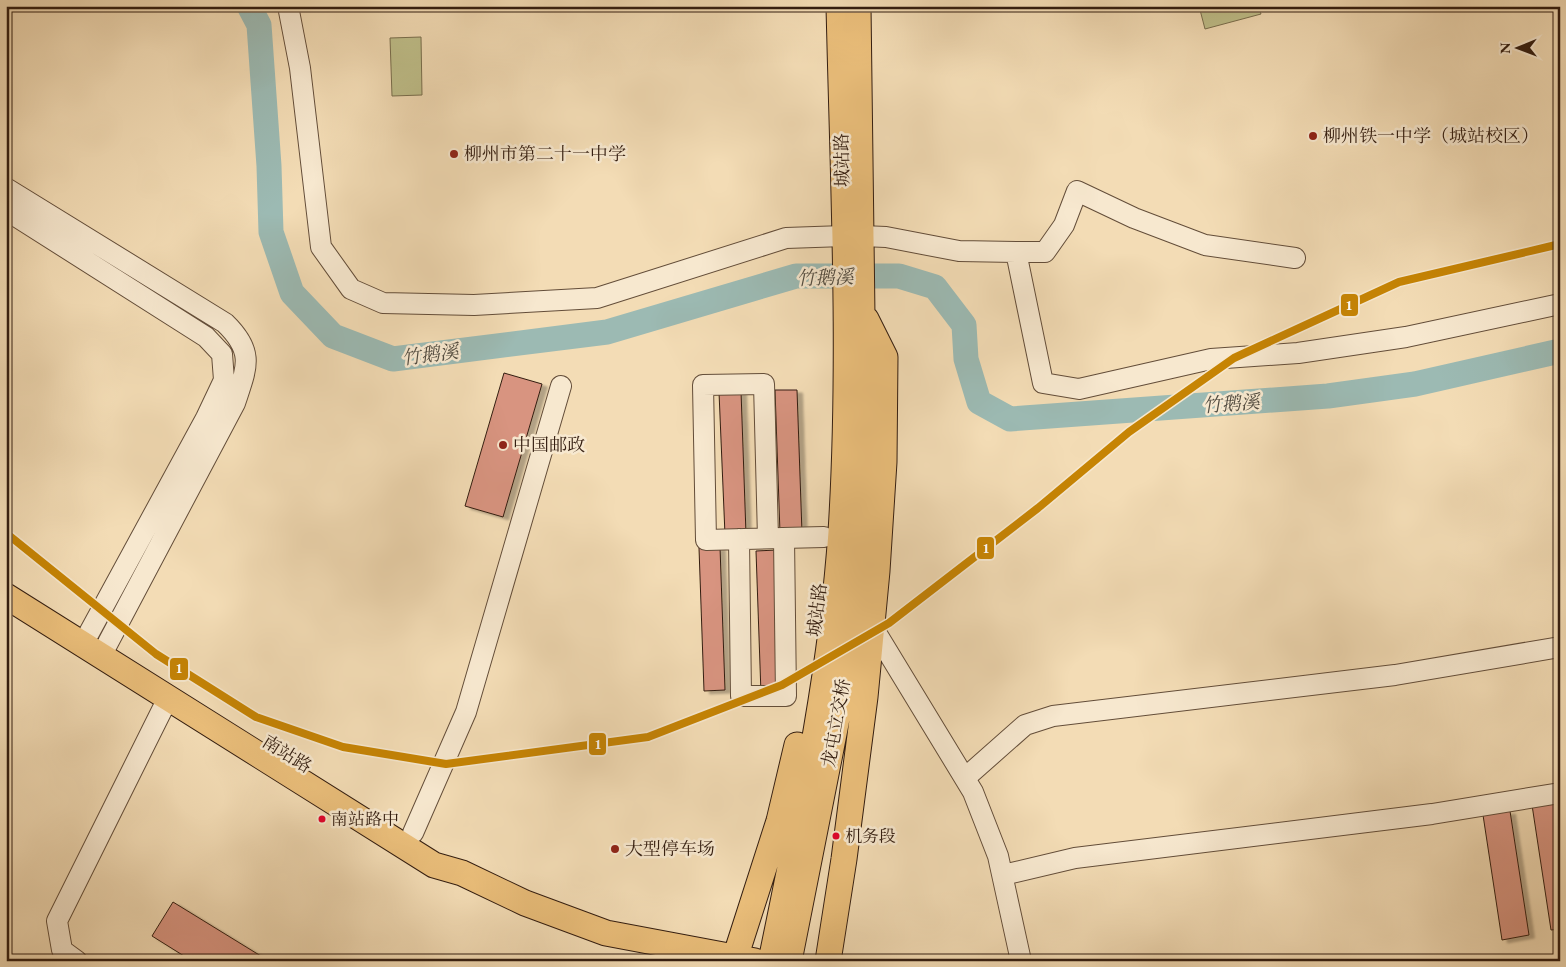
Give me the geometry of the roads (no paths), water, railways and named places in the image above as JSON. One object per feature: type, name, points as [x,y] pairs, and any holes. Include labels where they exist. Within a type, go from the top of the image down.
[{"type":"main road","name":"城站路","points":[[839,6],[853,242]]},
{"type":"main road","name":"城站路","points":[[854,396],[853,242],[858,6]]},
{"type":"main road","name":"城站路","points":[[745,960],[798,742],[818,609],[824,537],[830,377],[854,309]]},
{"type":"main road","name":"城站路","points":[[828,961],[844,859],[872,626],[884,462],[885,357],[854,309]]},
{"type":"main road","name":"龙屯立交桥","points":[[771,961],[803,804],[825,679],[854,396]]},
{"type":"main road","name":"龙屯立交桥","points":[[789,961],[844,683],[859,537],[854,396]]},
{"type":"main road","name":"南站路","points":[[6,576],[168,698],[434,865],[462,872],[524,903],[606,933],[745,960]]},
{"type":"main road","name":"南站路","points":[[6,596],[96,643],[413,833],[443,852],[462,872]]},
{"type":"street","points":[[288,6],[300,68],[321,247],[351,289],[383,304],[474,305],[597,298],[786,238],[853,242],[886,237],[959,251],[1045,252],[1064,226],[1077,191],[1134,218],[1205,245],[1295,258]]},
{"type":"street","points":[[6,188],[225,323],[240,338],[245,356],[246,372],[235,403],[96,643]]},
{"type":"street","points":[[6,210],[206,338],[222,354],[224,380],[96,643]]},
{"type":"street","points":[[1016,252],[1043,383],[1079,389],[1211,359],[1298,353],[1406,337],[1560,304]]},
{"type":"street","points":[[739,539],[741,696],[786,696],[776,538],[764,384],[703,385],[706,540],[739,539],[776,538],[824,537]]},
{"type":"street","points":[[413,833],[466,712],[561,386]]},
{"type":"street","points":[[872,626],[973,792],[998,856],[1021,961]]},
{"type":"street","points":[[965,778],[1025,725],[1053,716],[1395,675],[1560,647]]},
{"type":"street","points":[[77,961],[62,950],[57,921],[168,698]]},
{"type":"street","points":[[1003,875],[1075,858],[1432,814],[1560,793]]},
{"type":"waterway","name":"竹鹅溪","points":[[249,6],[259,25],[269,166],[271,232],[292,293],[333,336],[393,359],[607,332],[796,276],[899,276],[935,287],[964,325],[966,359],[979,402],[1010,419],[1328,396],[1415,384],[1560,351]]},
{"type":"place","name":"柳州铁一中学（城站校区）","points":[[1313,136]]},
{"type":"place","name":"柳州市第二十一中学","points":[[454,154]]},
{"type":"place","name":"中国邮政","points":[[503,445]]},
{"type":"place","name":"南站路中","points":[[322,819]]},
{"type":"place","name":"机务段","points":[[836,836]]},
{"type":"place","name":"大型停车场","points":[[615,849]]}]
